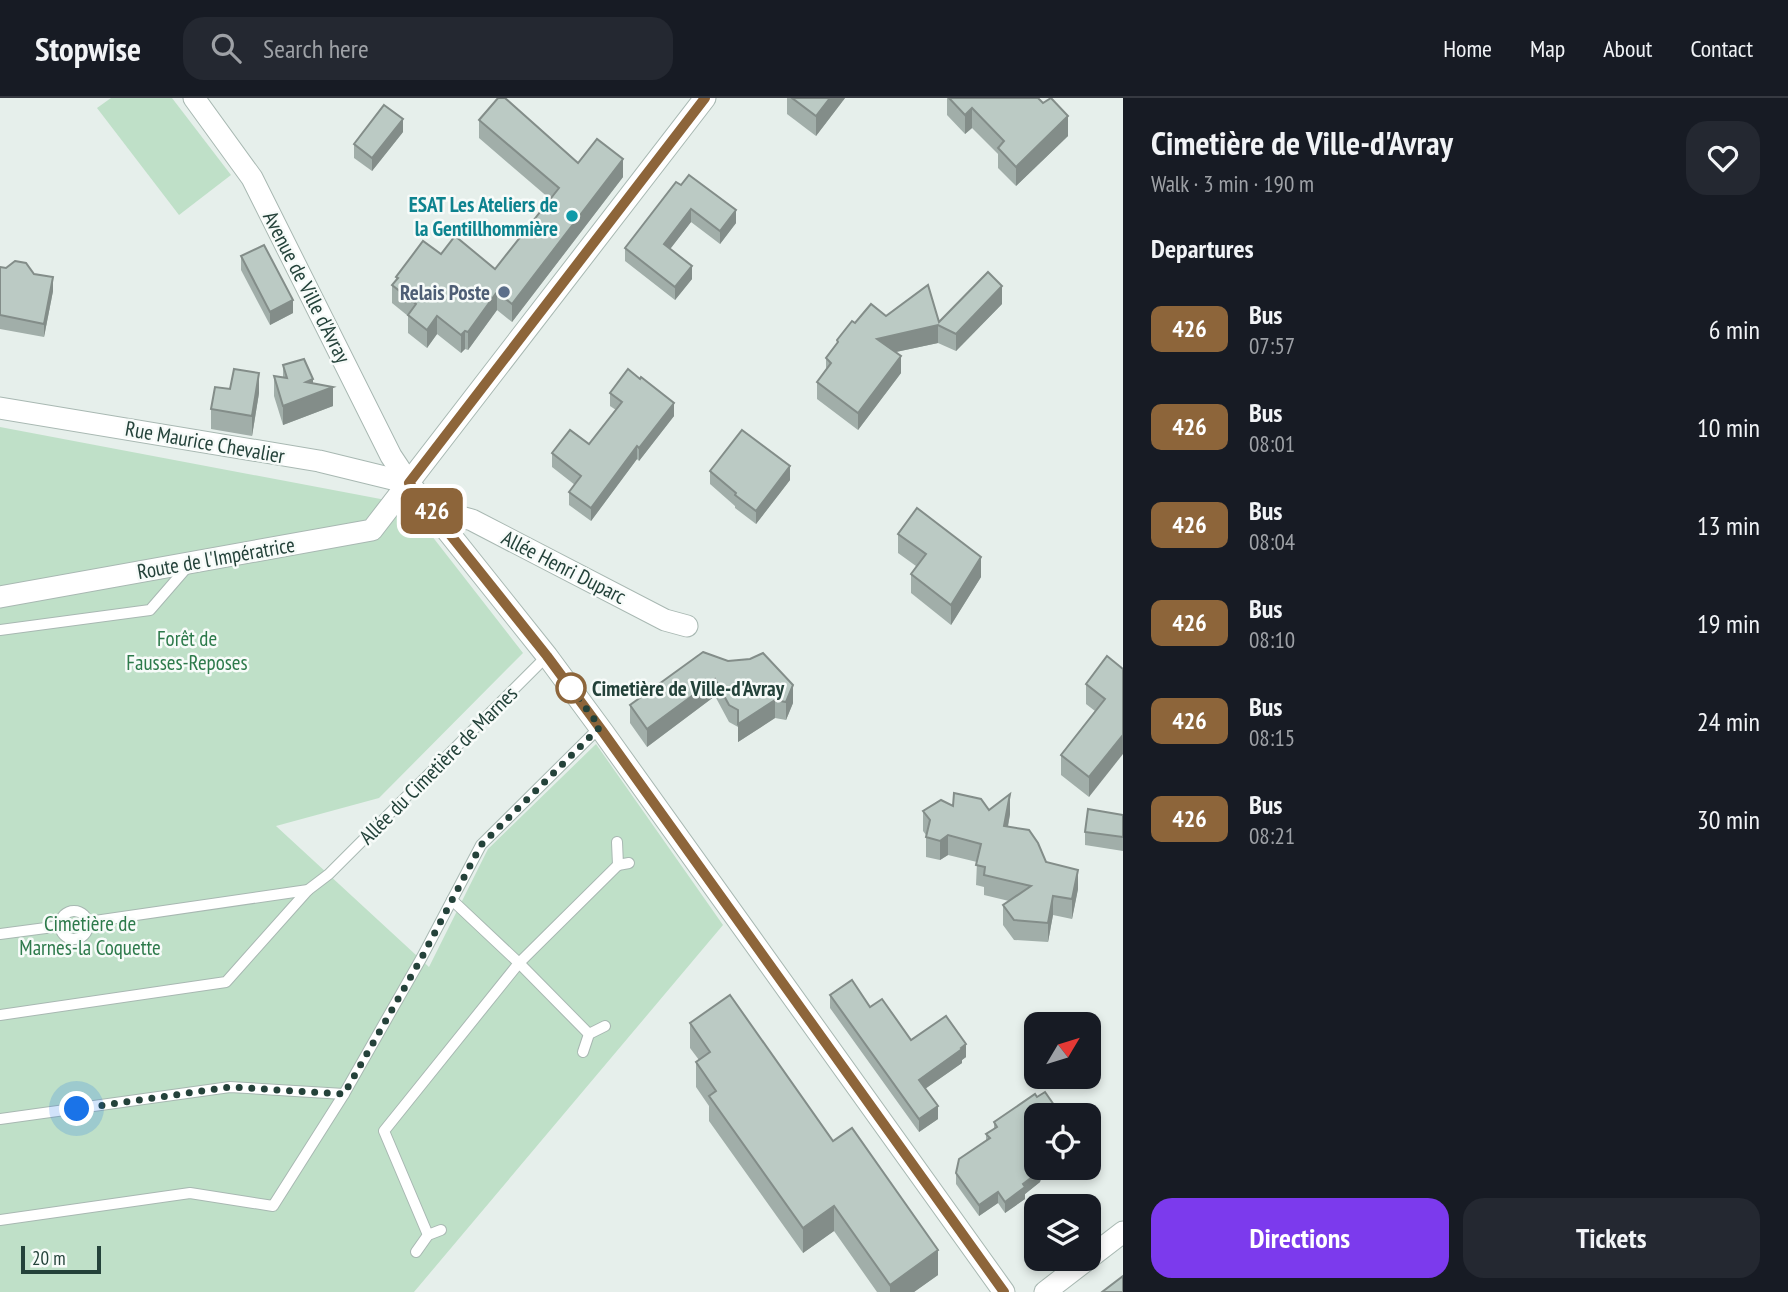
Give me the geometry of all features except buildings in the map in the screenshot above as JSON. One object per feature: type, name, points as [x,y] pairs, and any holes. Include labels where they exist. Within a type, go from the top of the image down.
[{"type":"street","name":"Avenue de Ville d'Avray","points":[[194,98],[252,178],[391,456],[409,483],[600,727],[1004,1292]]},
{"type":"street","name":"Route de l'Impératrice","points":[[0,597],[372,530],[705,98]]},
{"type":"street","name":"Rue Maurice Chevalier","points":[[0,408],[319,461],[409,483]]},
{"type":"street","name":"Allée Henri Duparc","points":[[442,524],[454,515],[472,520],[665,620],[687,626]]},
{"type":"street","points":[[1045,1292],[1123,1232]]},
{"type":"lane","points":[[0,630],[150,610],[192,562]]},
{"type":"lane","name":"Allée du Cimetière de Marnes","points":[[0,1015],[226,982],[308,890],[329,874],[547,656]]},
{"type":"lane","points":[[0,1220],[190,1193],[273,1206],[344,1094],[422,957],[481,845],[600,727]]},
{"type":"lane","points":[[428,1235],[384,1131],[519,963],[623,864],[617,842]]},
{"type":"lane","points":[[88,922],[308,890]]},
{"type":"lane","points":[[452,901],[519,963],[589,1034]]},
{"type":"lane","points":[[77,911],[83,914],[88,922],[85,933],[79,938],[66,935],[61,926],[64,915],[69,912],[77,911]]},
{"type":"lane","points":[[0,933],[61,926]]},
{"type":"lane","points":[[583,1052],[589,1034],[606,1026]]},
{"type":"lane","points":[[0,1119],[230,1087],[344,1094]]},
{"type":"lane","points":[[416,1252],[428,1235],[441,1230]]},
{"type":"green space","points":[[111,98],[172,98],[231,175],[179,215],[97,108]]},
{"type":"green space","points":[[0,427],[407,504],[523,653],[379,798],[276,826],[429,967],[488,849],[596,744],[723,925],[414,1292],[0,1292]]},
{"type":"bus line","name":"426","points":[[705,98],[409,483],[547,656],[603,732],[1004,1292]]},
{"type":"place","name":"ESAT Les Ateliers de la Gentillhommière","points":[[572,216]]},
{"type":"place","name":"Relais Poste","points":[[504,292]]},
{"type":"place","name":"Cimetière de Ville-d'Avray","points":[[571,688]]},
{"type":"route","points":[[77,1109],[230,1087],[344,1094],[422,957],[481,845],[600,727],[571,688]]},
{"type":"park label","name":"Forêt de Fausses-Reposes","points":[[187,650]]},
{"type":"park label","name":"Cimetière de Marnes-la Coquette","points":[[90,935]]}]
